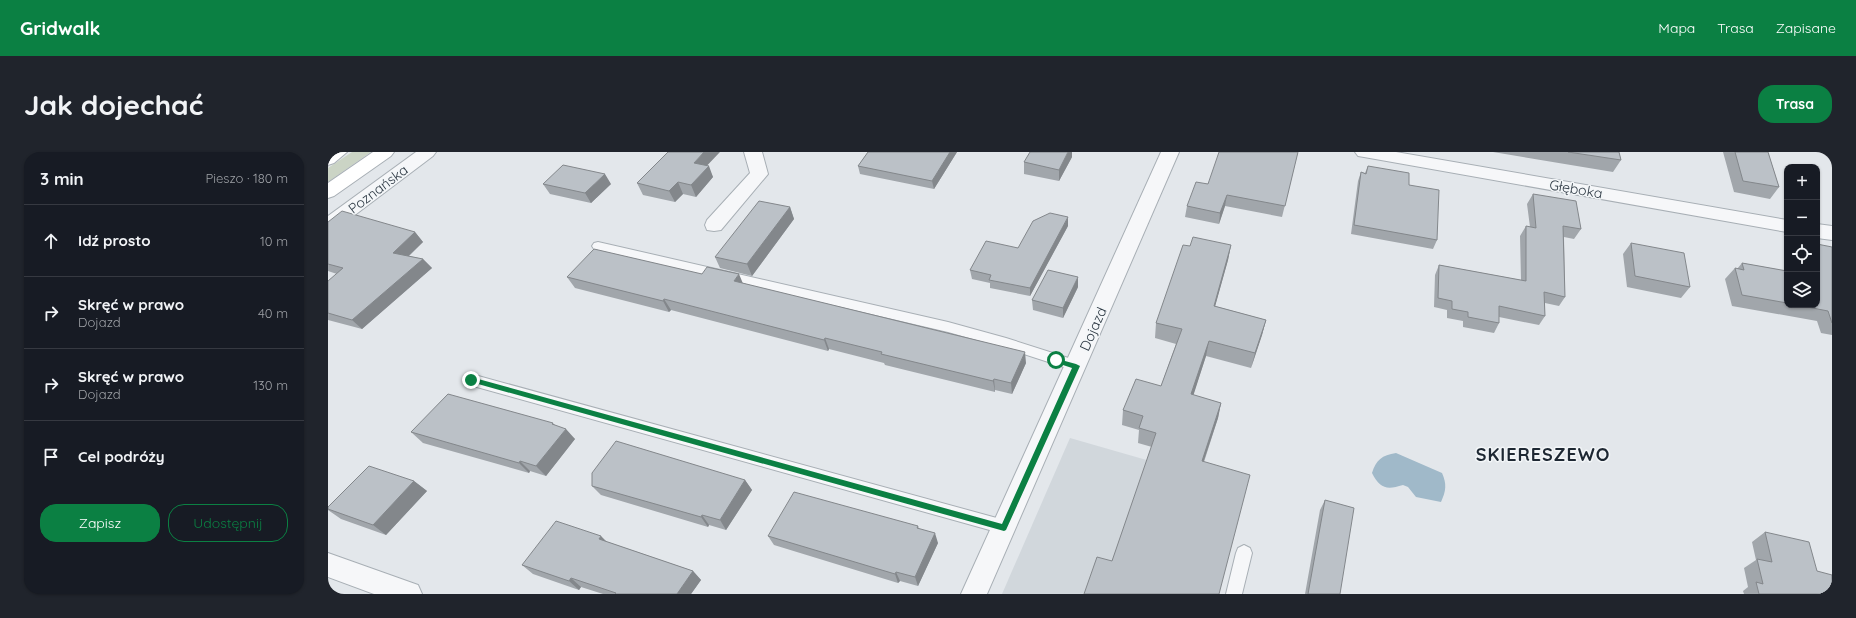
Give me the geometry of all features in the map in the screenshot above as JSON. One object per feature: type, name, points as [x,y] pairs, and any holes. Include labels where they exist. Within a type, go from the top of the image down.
[{"type":"main road","points":[[328,159],[338,152]]},
{"type":"main road","name":"Poznańska","points":[[328,192],[385,152]]},
{"type":"street","name":"Poznańska","points":[[328,225],[427,152]]},
{"type":"street","points":[[714,225],[759,174],[753,152]]},
{"type":"street","name":"Dojazd","points":[[974,594],[1170,152]]},
{"type":"street","name":"Głęboka","points":[[1364,152],[1412,156],[1784,225]]},
{"type":"street","points":[[1820,232],[1832,234]]},
{"type":"street","points":[[328,566],[409,594]]},
{"type":"lane","points":[[598,246],[948,327],[1006,343],[1076,366]]},
{"type":"lane","points":[[471,380],[1004,527]]},
{"type":"lane","points":[[1234,594],[1244,553]]},
{"type":"shaded area","points":[[1070,438],[1150,461],[1218,594],[1002,594]]},
{"type":"green space","points":[[352,152],[371,152],[328,182],[328,168]]},
{"type":"water","points":[[1396,453],[1442,473],[1445,481],[1445,488],[1441,502],[1416,497],[1408,487],[1403,485],[1388,488],[1384,487],[1378,482],[1372,473],[1375,465],[1383,457]]},
{"type":"building","points":[[668,152],[704,152],[694,163],[709,166],[691,185],[678,182],[669,191],[637,183]]},
{"type":"building","points":[[868,152],[950,152],[932,181],[858,166]]},
{"type":"building","points":[[1030,152],[1068,152],[1059,170],[1024,162]]},
{"type":"building","points":[[1219,152],[1298,152],[1285,206],[1227,195],[1220,213],[1187,206],[1196,182],[1208,184]]},
{"type":"building","points":[[1568,152],[1619,152],[1621,160]]},
{"type":"building","points":[[1735,152],[1768,152],[1779,187],[1743,181]]},
{"type":"building","points":[[563,165],[605,174],[585,193],[543,184]]},
{"type":"building","points":[[1368,166],[1409,173],[1409,185],[1439,190],[1437,240],[1354,225],[1361,172],[1366,174]]},
{"type":"building","points":[[1533,194],[1576,201],[1581,229],[1563,226],[1565,297],[1544,292],[1545,316],[1499,306],[1499,323],[1468,317],[1468,312],[1452,309],[1452,301],[1438,298],[1439,265],[1526,281],[1526,226],[1536,228]]},
{"type":"building","points":[[759,201],[790,207],[747,264],[715,257]]},
{"type":"building","points":[[342,211],[415,232],[393,253],[423,259],[352,320],[328,313],[328,281],[343,268],[328,264],[328,222]]},
{"type":"building","points":[[1050,213],[1068,217],[1030,288],[989,280],[991,275],[970,270],[986,241],[1018,248],[1033,221]]},
{"type":"building","points":[[1193,237],[1231,245],[1214,306],[1266,320],[1255,353],[1209,341],[1191,394],[1221,403],[1202,461],[1250,475],[1219,594],[1084,594],[1097,557],[1112,561],[1156,433],[1139,428],[1143,416],[1123,410],[1136,379],[1161,386],[1182,329],[1156,323],[1183,245],[1190,246]]},
{"type":"building","points":[[1631,243],[1684,253],[1690,287],[1635,276]]},
{"type":"building","points":[[1820,245],[1832,247],[1832,323],[1828,311],[1812,308],[1820,308]]},
{"type":"building","points":[[594,249],[702,274],[707,267],[739,274],[734,281],[1025,352],[1011,383],[994,379],[993,381],[881,354],[882,352],[825,338],[824,340],[664,299],[663,301],[567,277]]},
{"type":"building","points":[[1742,263],[1784,270],[1784,302],[1742,295],[1735,268],[1744,270]]},
{"type":"building","points":[[1048,270],[1078,277],[1063,308],[1032,300]]},
{"type":"building","points":[[448,394],[553,423],[552,424],[566,429],[536,466],[520,461],[519,463],[411,432]]},
{"type":"building","points":[[616,441],[745,480],[720,520],[702,515],[701,517],[592,486],[592,473]]},
{"type":"building","points":[[369,466],[414,481],[373,525],[328,509],[328,507]]},
{"type":"building","points":[[794,492],[918,526],[917,528],[935,533],[915,577],[896,572],[895,574],[768,536]]},
{"type":"building","points":[[1325,500],[1354,508],[1340,594],[1308,594]]},
{"type":"building","points":[[556,521],[601,536],[599,539],[693,571],[677,594],[615,594],[616,593],[571,578],[569,581],[522,565]]},
{"type":"building","points":[[1765,532],[1809,542],[1817,571],[1832,575],[1832,594],[1759,594],[1756,582],[1763,584],[1757,559],[1772,562]]},
{"type":"district","name":"SKIERESZEWO","points":[[1543,454]]},
{"type":"route","points":[[471,380],[1004,527],[1076,366],[1056,360]]}]
